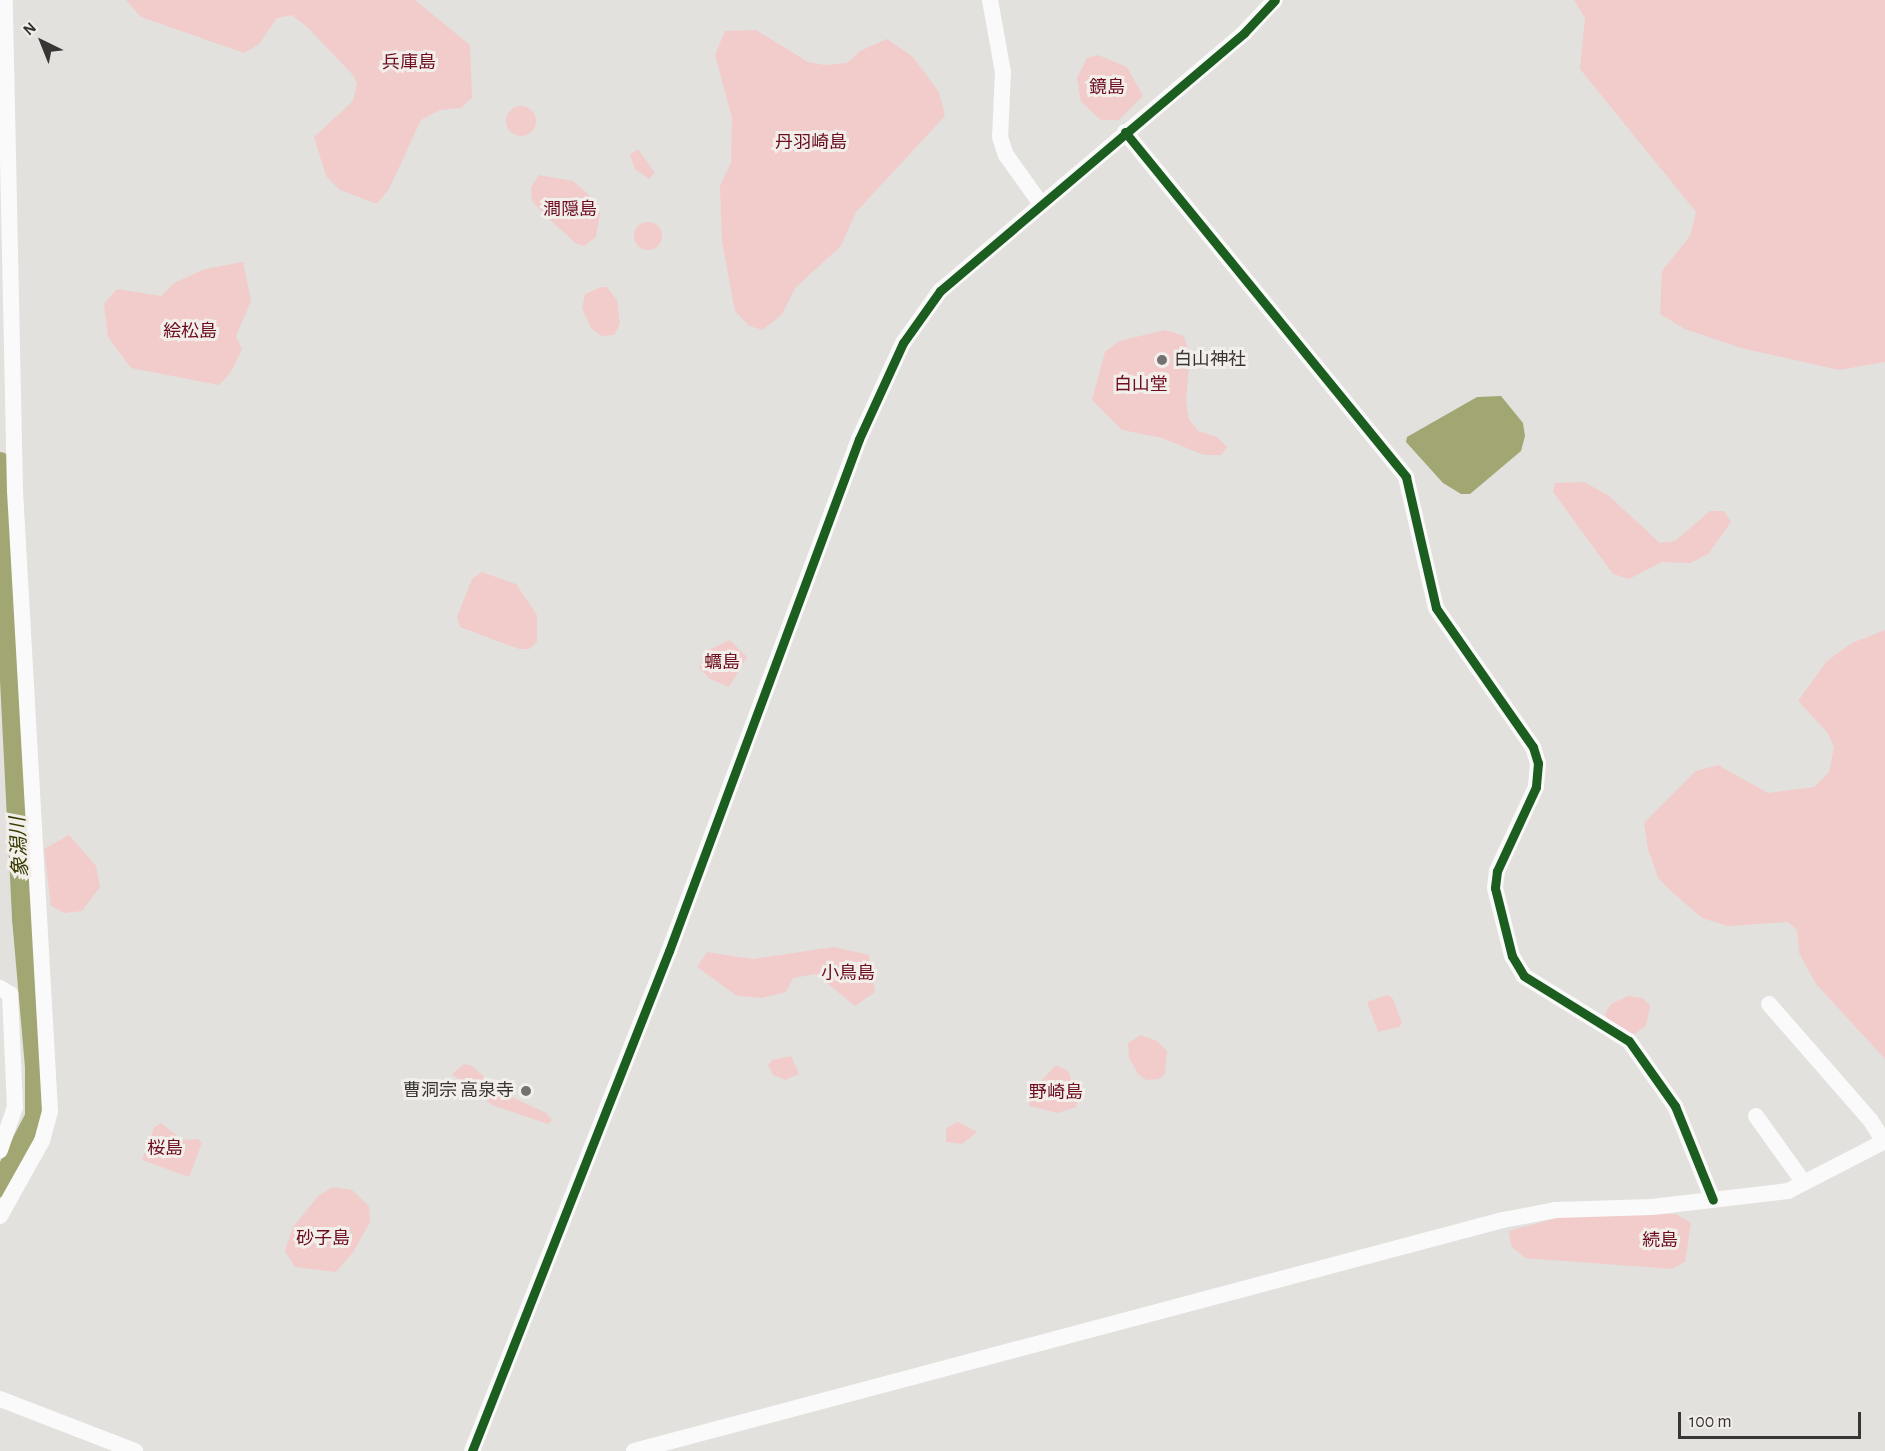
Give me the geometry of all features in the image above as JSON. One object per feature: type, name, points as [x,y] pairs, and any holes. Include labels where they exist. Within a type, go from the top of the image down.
[{"type":"street","points":[[0,1216],[42,1141],[50,1111],[13,449],[5,0]]},
{"type":"street","points":[[990,0],[1003,72],[1000,137],[1006,155],[1041,204]]},
{"type":"street","points":[[472,1451],[669,951],[833,508],[903,343],[939,291],[1244,33],[1275,0]]},
{"type":"street","points":[[1125,132],[1406,477],[1436,608],[1533,747],[1538,763],[1536,787],[1497,871],[1495,888],[1512,956],[1524,976],[1629,1041],[1675,1106],[1713,1200]]},
{"type":"street","points":[[0,988],[10,994],[15,1107],[0,1150]]},
{"type":"street","points":[[634,1451],[1503,1220],[1556,1210],[1652,1206],[1788,1191],[1884,1142],[1871,1121],[1769,1004]]},
{"type":"street","points":[[1756,1116],[1804,1182]]},
{"type":"street","points":[[0,1399],[135,1451]]},
{"type":"green space","name":"兵庫島","points":[[126,0],[415,0],[470,45],[472,98],[461,108],[440,110],[421,120],[389,189],[377,204],[340,190],[326,176],[314,137],[353,101],[357,83],[353,75],[307,27],[292,15],[277,18],[259,44],[244,53],[141,17]]},
{"type":"green space","points":[[1574,0],[1885,0],[1885,362],[1839,370],[1741,348],[1685,329],[1660,314],[1662,271],[1690,236],[1696,212],[1580,69],[1585,18]]},
{"type":"green space","name":"丹羽崎島","points":[[756,30],[808,62],[825,65],[847,63],[860,51],[887,39],[913,57],[939,92],[945,116],[856,212],[841,246],[796,287],[782,314],[763,330],[749,326],[735,311],[722,242],[720,186],[731,162],[732,118],[715,55],[725,31]]},
{"type":"green space","name":"鏡島","points":[[1098,55],[1127,67],[1143,96],[1119,120],[1101,120],[1081,102],[1077,78],[1087,58]]},
{"type":"green space","points":[[521,106],[532,110],[536,121],[532,132],[521,136],[510,132],[506,121],[510,110]]},
{"type":"green space","points":[[638,149],[655,173],[649,179],[635,169],[630,155]]},
{"type":"green space","name":"澗隠島","points":[[539,175],[573,181],[588,194],[600,213],[596,237],[584,246],[575,243],[532,201],[531,187]]},
{"type":"green space","points":[[648,222],[658,226],[662,236],[658,246],[648,250],[638,246],[634,236],[638,226]]},
{"type":"green space","name":"絵松島","points":[[243,262],[251,301],[236,336],[242,349],[231,372],[219,385],[131,368],[108,337],[104,304],[117,289],[161,296],[174,283],[205,269]]},
{"type":"green space","points":[[601,287],[607,287],[617,300],[620,324],[614,335],[601,336],[591,328],[582,308],[585,294]]},
{"type":"green space","name":"白山堂","points":[[1165,330],[1184,336],[1190,356],[1186,401],[1189,419],[1198,431],[1217,437],[1227,447],[1221,455],[1204,455],[1162,438],[1122,430],[1092,400],[1105,352],[1119,341]]},
{"type":"green space","points":[[1584,482],[1609,496],[1660,543],[1675,541],[1710,511],[1724,511],[1731,522],[1708,554],[1690,563],[1662,562],[1629,579],[1613,574],[1553,492],[1555,483]]},
{"type":"green space","points":[[482,572],[516,584],[537,615],[537,642],[529,649],[519,649],[460,627],[457,617],[472,579]]},
{"type":"green space","points":[[1885,630],[1885,1059],[1816,984],[1799,953],[1797,930],[1788,922],[1728,926],[1702,918],[1658,878],[1648,849],[1644,823],[1696,771],[1718,765],[1768,793],[1814,787],[1829,772],[1834,747],[1827,732],[1798,701],[1827,661],[1852,643]]},
{"type":"green space","name":"蠣島","points":[[730,640],[747,657],[729,687],[710,679],[699,668],[706,651]]},
{"type":"green space","points":[[69,835],[96,866],[100,887],[82,911],[64,913],[51,906],[44,849]]},
{"type":"green space","name":"小鳥島","points":[[833,947],[869,955],[875,992],[855,1006],[816,974],[793,978],[786,992],[761,998],[737,996],[697,967],[707,952],[753,959]]},
{"type":"green space","points":[[1387,995],[1392,997],[1402,1023],[1399,1027],[1378,1032],[1367,1002]]},
{"type":"green space","points":[[1628,996],[1643,998],[1650,1006],[1646,1026],[1632,1036],[1606,1018],[1605,1013],[1611,1004]]},
{"type":"green space","points":[[1141,1035],[1157,1041],[1167,1051],[1165,1074],[1159,1079],[1146,1080],[1138,1074],[1129,1058],[1128,1043]]},
{"type":"green space","points":[[791,1056],[799,1074],[785,1080],[773,1075],[768,1065],[772,1060]]},
{"type":"green space","points":[[464,1064],[472,1066],[501,1092],[546,1113],[552,1120],[548,1124],[492,1105],[452,1074]]},
{"type":"green space","name":"野崎島","points":[[1056,1065],[1068,1071],[1079,1096],[1076,1107],[1058,1113],[1029,1106],[1030,1093]]},
{"type":"green space","points":[[958,1122],[977,1132],[962,1144],[946,1142],[946,1128]]},
{"type":"green space","name":"桜島","points":[[161,1123],[182,1140],[198,1139],[202,1143],[189,1177],[142,1160],[154,1128]]},
{"type":"green space","name":"砂子島","points":[[333,1187],[352,1190],[369,1206],[370,1222],[354,1251],[336,1272],[295,1267],[285,1251],[293,1227],[318,1196]]},
{"type":"green space","name":"続島","points":[[1676,1214],[1691,1223],[1685,1262],[1672,1269],[1525,1258],[1511,1246],[1509,1231],[1564,1216]]},
{"type":"shaded area","points":[[1501,396],[1523,423],[1525,436],[1521,451],[1470,494],[1461,494],[1443,483],[1406,442],[1407,437],[1477,397]]},
{"type":"waterway","name":"象潟川","points":[[0,463],[23,918],[36,1068],[36,1117],[0,1186]]},
{"type":"cycle path","points":[[472,1451],[669,951],[859,439],[903,343],[940,291],[1244,33],[1275,0]]},
{"type":"cycle path","points":[[1125,132],[1406,477],[1436,608],[1533,747],[1538,763],[1536,787],[1497,871],[1495,888],[1512,956],[1524,976],[1629,1041],[1675,1106],[1713,1200]]},
{"type":"place","name":"白山神社","points":[[1162,360]]},
{"type":"place","name":"曹洞宗 高泉寺","points":[[526,1091]]}]
